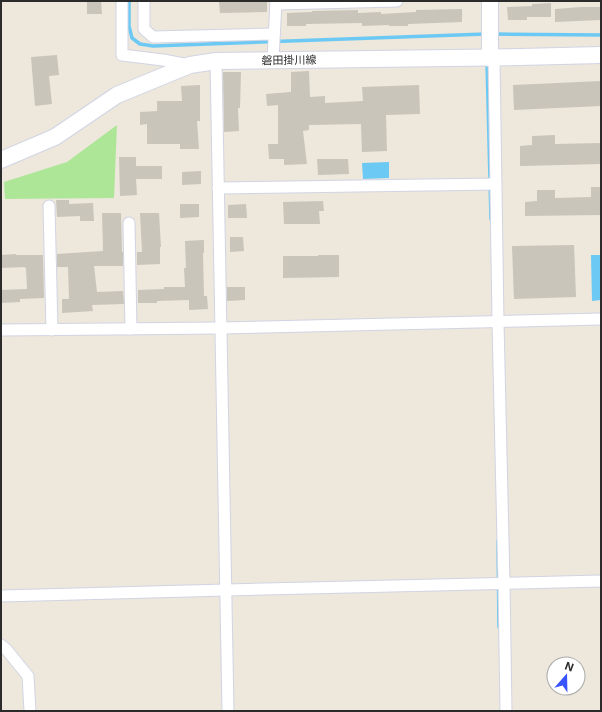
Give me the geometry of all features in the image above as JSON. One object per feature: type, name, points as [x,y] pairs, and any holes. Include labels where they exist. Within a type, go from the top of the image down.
[{"type":"main road","points":[[490,1],[492,58]]},
{"type":"main road","name":"磐田掛川線","points":[[1,160],[55,137],[117,95],[190,65],[216,61],[492,58],[601,55]]},
{"type":"street","points":[[122,1],[122,55],[190,65]]},
{"type":"street","points":[[144,1],[144,29],[153,37],[274,34]]},
{"type":"street","points":[[274,60],[276,2],[397,1]]},
{"type":"street","points":[[492,58],[496,184],[506,711]]},
{"type":"street","points":[[216,61],[228,711]]},
{"type":"street","points":[[218,188],[496,184]]},
{"type":"street","points":[[49,206],[52,330]]},
{"type":"street","points":[[129,223],[131,329]]},
{"type":"street","points":[[1,330],[221,328],[601,319]]},
{"type":"street","points":[[1,596],[601,582]]},
{"type":"street","points":[[1,645],[28,676],[30,711]]},
{"type":"green space","points":[[117,125],[114,198],[5,199],[4,182],[67,162]]},
{"type":"water","points":[[389,162],[389,178],[363,179],[362,163]]},
{"type":"water","points":[[591,255],[601,255],[601,300],[592,301]]},
{"type":"building","points":[[101,1],[102,14],[87,14],[87,2]]},
{"type":"building","points":[[219,1],[267,1],[267,12],[220,13]]},
{"type":"building","points":[[551,3],[551,17],[527,17],[527,20],[508,20],[507,7],[532,6],[532,4]]},
{"type":"building","points":[[600,7],[600,20],[555,22],[555,9]]},
{"type":"building","points":[[462,9],[462,22],[408,24],[408,26],[362,26],[362,23],[306,24],[306,26],[287,26],[287,13],[358,10],[358,13],[381,12],[381,14],[416,12],[416,10]]},
{"type":"building","points":[[57,55],[59,75],[49,76],[52,104],[35,106],[31,57]]},
{"type":"building","points":[[309,71],[310,97],[325,96],[325,103],[363,101],[362,87],[419,85],[420,114],[386,115],[387,151],[362,152],[361,124],[309,125],[309,130],[303,131],[307,164],[284,165],[284,159],[269,159],[268,144],[278,144],[278,105],[267,106],[266,94],[291,92],[291,72]]},
{"type":"building","points":[[223,72],[241,72],[240,108],[238,108],[239,131],[224,132]]},
{"type":"building","points":[[601,81],[601,106],[514,110],[513,85]]},
{"type":"building","points":[[200,85],[200,121],[197,121],[199,149],[180,149],[180,144],[147,144],[147,124],[140,125],[140,112],[157,111],[157,101],[182,101],[181,86]]},
{"type":"building","points":[[555,135],[555,144],[601,143],[601,164],[520,166],[520,146],[532,145],[532,136]]},
{"type":"building","points":[[119,157],[136,157],[136,166],[162,166],[162,179],[136,179],[137,195],[120,196]]},
{"type":"building","points":[[317,159],[348,159],[349,174],[318,175]]},
{"type":"building","points":[[201,171],[201,184],[182,185],[182,172]]},
{"type":"building","points":[[591,187],[601,187],[601,215],[525,216],[525,202],[537,201],[537,190],[555,190],[555,198],[591,197]]},
{"type":"building","points":[[56,200],[69,200],[69,204],[93,203],[94,221],[80,221],[80,216],[57,217]]},
{"type":"building","points":[[323,201],[324,211],[319,211],[320,224],[284,224],[283,202]]},
{"type":"building","points":[[180,204],[199,204],[199,217],[180,218]]},
{"type":"building","points":[[246,204],[247,218],[228,218],[228,205]]},
{"type":"building","points":[[102,213],[121,213],[123,266],[94,266],[97,292],[123,291],[124,304],[92,305],[93,311],[62,313],[62,299],[69,299],[68,267],[57,267],[57,254],[103,251]]},
{"type":"building","points":[[140,213],[159,213],[161,247],[160,264],[137,265],[137,252],[142,252]]},
{"type":"building","points":[[230,237],[243,237],[244,251],[230,252]]},
{"type":"building","points":[[204,240],[204,296],[207,296],[208,309],[189,310],[189,300],[138,303],[138,290],[164,289],[164,287],[185,287],[185,241]]},
{"type":"building","points":[[574,245],[576,297],[514,299],[512,246]]},
{"type":"building","points":[[1,255],[43,255],[44,298],[20,299],[20,302],[1,303],[1,290],[27,289],[25,267],[1,268]]},
{"type":"building","points":[[339,255],[339,277],[283,278],[283,256]]},
{"type":"building","points":[[227,287],[245,287],[245,300],[227,301]]},
{"type":"waterway","points":[[129,1],[129,26],[132,38],[140,44],[153,46],[486,34]]},
{"type":"waterway","points":[[494,34],[601,35]]},
{"type":"waterway","points":[[487,62],[491,219]]},
{"type":"waterway","points":[[498,541],[499,627]]}]
